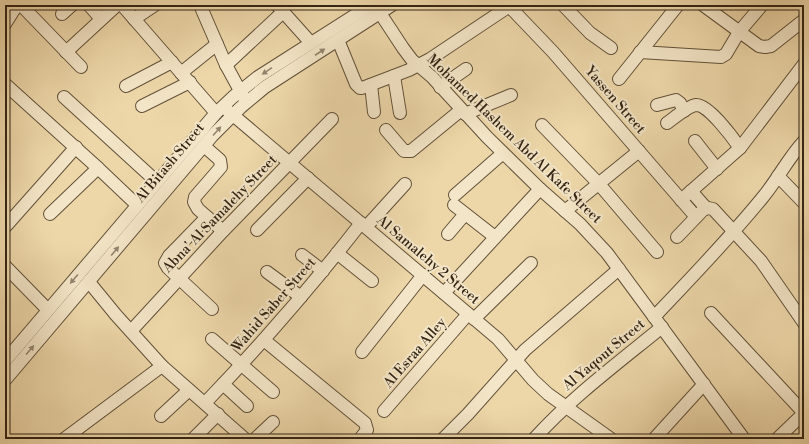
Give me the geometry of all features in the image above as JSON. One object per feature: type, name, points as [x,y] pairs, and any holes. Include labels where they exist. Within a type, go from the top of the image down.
[{"type":"street","points":[[5,24],[17,5]]},
{"type":"street","points":[[21,5],[80,67]]},
{"type":"street","points":[[62,14],[72,5]]},
{"type":"street","points":[[88,5],[101,19]]},
{"type":"street","points":[[66,52],[117,5]]},
{"type":"street","name":"Al Samalehy 2 Street","points":[[122,5],[185,78],[224,112],[308,178],[471,316],[498,340],[540,387],[565,407],[611,439]]},
{"type":"street","points":[[134,19],[155,5]]},
{"type":"street","points":[[200,5],[226,65],[243,96]]},
{"type":"street","name":"Al Bitash Street","points":[[7,356],[157,182],[224,112],[243,96],[267,71],[311,43],[376,9],[392,5]]},
{"type":"street","points":[[619,79],[678,5]]},
{"type":"street","points":[[703,5],[753,43],[765,47],[771,46],[804,20]]},
{"type":"street","points":[[640,52],[721,58],[726,54],[739,32],[762,5]]},
{"type":"street","points":[[338,40],[358,86],[362,88],[418,66],[442,52],[509,6]]},
{"type":"street","name":"Yassen Street","points":[[509,6],[553,52],[696,217]]},
{"type":"street","points":[[568,7],[590,33],[611,48]]},
{"type":"street","points":[[226,65],[280,8],[311,43]]},
{"type":"street","name":"Al Bitash Street","points":[[243,96],[265,87],[338,40],[376,9]]},
{"type":"street","name":"Mohamed Hashem Abd Al Kafe Street","points":[[376,9],[407,54],[418,66],[432,77],[463,112],[503,153],[594,238],[619,269],[704,384],[738,437]]},
{"type":"street","points":[[142,106],[185,78],[217,44]]},
{"type":"street","points":[[126,86],[172,62]]},
{"type":"street","points":[[681,200],[740,148],[804,64]]},
{"type":"street","points":[[440,87],[466,69]]},
{"type":"street","points":[[394,76],[400,113]]},
{"type":"street","points":[[5,84],[98,168],[134,209],[140,221]]},
{"type":"street","points":[[371,85],[374,112]]},
{"type":"street","points":[[386,130],[404,150],[411,151],[463,112],[511,95]]},
{"type":"street","points":[[64,97],[157,182]]},
{"type":"street","points":[[657,106],[676,100],[680,103],[684,111]]},
{"type":"street","points":[[667,123],[695,105],[700,105],[704,107],[726,130],[740,148]]},
{"type":"street","name":"Al Bitash Street","points":[[5,380],[204,146],[224,112]]},
{"type":"street","name":"Abna' Al Samalehy Street","points":[[131,331],[178,278],[332,119]]},
{"type":"street","points":[[542,125],[599,184],[657,252]]},
{"type":"street","points":[[695,141],[717,169]]},
{"type":"street","points":[[654,317],[734,232],[764,196],[789,158],[804,141]]},
{"type":"street","points":[[204,146],[220,160],[222,164],[221,169],[194,200],[196,207],[223,231]]},
{"type":"street","points":[[5,227],[76,147]]},
{"type":"street","points":[[565,211],[639,151]]},
{"type":"street","points":[[495,237],[465,214],[455,200],[503,153]]},
{"type":"street","points":[[50,214],[98,168]]},
{"type":"street","points":[[778,176],[804,203]]},
{"type":"street","points":[[257,230],[308,178]]},
{"type":"street","name":"Wahid Saber Street","points":[[205,403],[264,340],[337,253],[405,184]]},
{"type":"street","points":[[444,293],[540,189]]},
{"type":"street","points":[[691,191],[706,208],[713,209],[761,261],[804,323]]},
{"type":"street","points":[[677,237],[706,208]]},
{"type":"street","points":[[448,234],[465,214]]},
{"type":"street","points":[[207,217],[166,259],[165,263],[178,278],[212,309]]},
{"type":"street","points":[[337,253],[372,281]]},
{"type":"street","points":[[302,255],[323,271]]},
{"type":"street","name":"Al Esraa Alley","points":[[384,411],[471,316],[530,263]]},
{"type":"street","points":[[5,266],[48,310]]},
{"type":"street","points":[[443,439],[468,414],[516,359],[619,269]]},
{"type":"street","points":[[267,272],[301,297]]},
{"type":"street","points":[[362,352],[423,275]]},
{"type":"street","points":[[89,282],[162,366],[247,439],[273,422]]},
{"type":"street","points":[[711,313],[804,413],[777,439]]},
{"type":"street","name":"Al Yaqout Street","points":[[534,439],[565,407],[662,327]]},
{"type":"street","points":[[212,340],[273,392]]},
{"type":"street","points":[[264,340],[365,423],[367,430],[360,439]]},
{"type":"street","points":[[64,439],[162,366]]},
{"type":"street","points":[[223,384],[247,406]]},
{"type":"street","points":[[654,439],[704,384]]},
{"type":"street","points":[[160,416],[189,390]]},
{"type":"street","points":[[193,439],[218,414]]}]
